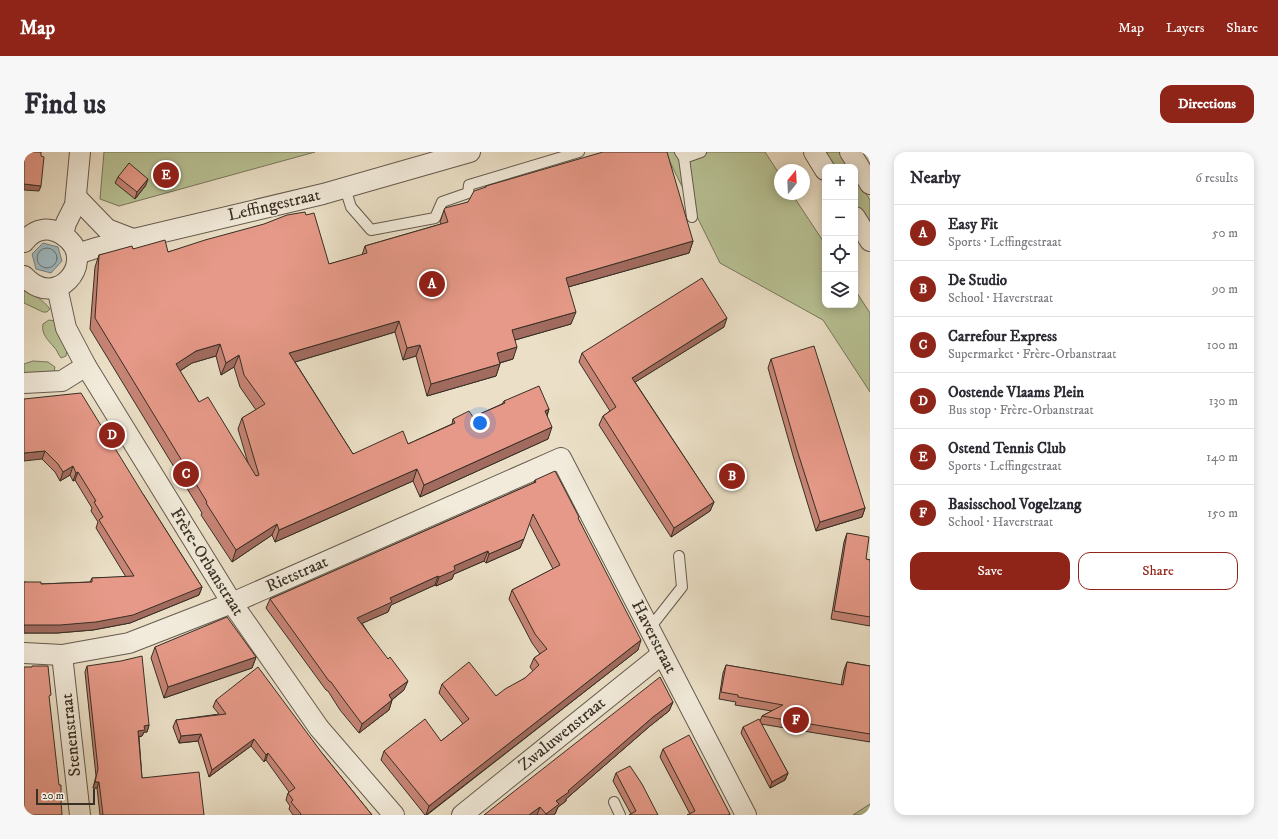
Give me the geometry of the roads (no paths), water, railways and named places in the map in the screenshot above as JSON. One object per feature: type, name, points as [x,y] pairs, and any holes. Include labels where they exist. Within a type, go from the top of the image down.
[{"type":"street","points":[[63,234],[66,223],[75,206],[80,152]]},
{"type":"street","name":"Leffingestraat","points":[[77,254],[345,188],[470,152]]},
{"type":"street","points":[[814,152],[822,165]]},
{"type":"street","points":[[850,152],[870,184]]},
{"type":"street","points":[[76,197],[107,229],[133,239]]},
{"type":"street","points":[[858,222],[870,240]]},
{"type":"street","points":[[24,276],[31,284],[40,288],[49,289],[67,282],[74,273],[77,263],[77,254],[73,244],[63,234],[50,229],[40,230],[25,238]]},
{"type":"street","name":"Frère-Orbanstraat","points":[[57,287],[66,328],[86,366],[232,603],[320,728],[394,815]]},
{"type":"street","points":[[24,383],[62,381],[86,366]]},
{"type":"street","name":"Rietstraat","points":[[24,653],[62,655],[129,643],[232,603],[561,458]]},
{"type":"street","name":"Haverstraat","points":[[561,458],[746,815]]},
{"type":"street","name":"Zwaluwenstraat","points":[[462,815],[662,654]]},
{"type":"street","name":"Stenenstraat","points":[[62,655],[80,815]]},
{"type":"lane","points":[[345,188],[351,207],[371,230],[435,218],[442,202],[468,193],[469,185],[579,152]]},
{"type":"lane","points":[[692,217],[682,155],[701,152]]},
{"type":"lane","points":[[649,629],[682,587],[679,556]]},
{"type":"lane","points":[[614,802],[620,815]]},
{"type":"water","points":[[43,243],[58,247],[62,261],[51,273],[36,269],[32,254]]},
{"type":"place","name":"Ostend Tennis Club","points":[[166,175]]},
{"type":"place","name":"Easy Fit","points":[[432,284]]},
{"type":"place","name":"Oostende Vlaams Plein","points":[[112,435]]},
{"type":"place","name":"Carrefour Express","points":[[186,474]]},
{"type":"place","name":"De Studio","points":[[732,476]]},
{"type":"place","name":"Basisschool Vogelzang","points":[[796,720]]}]
